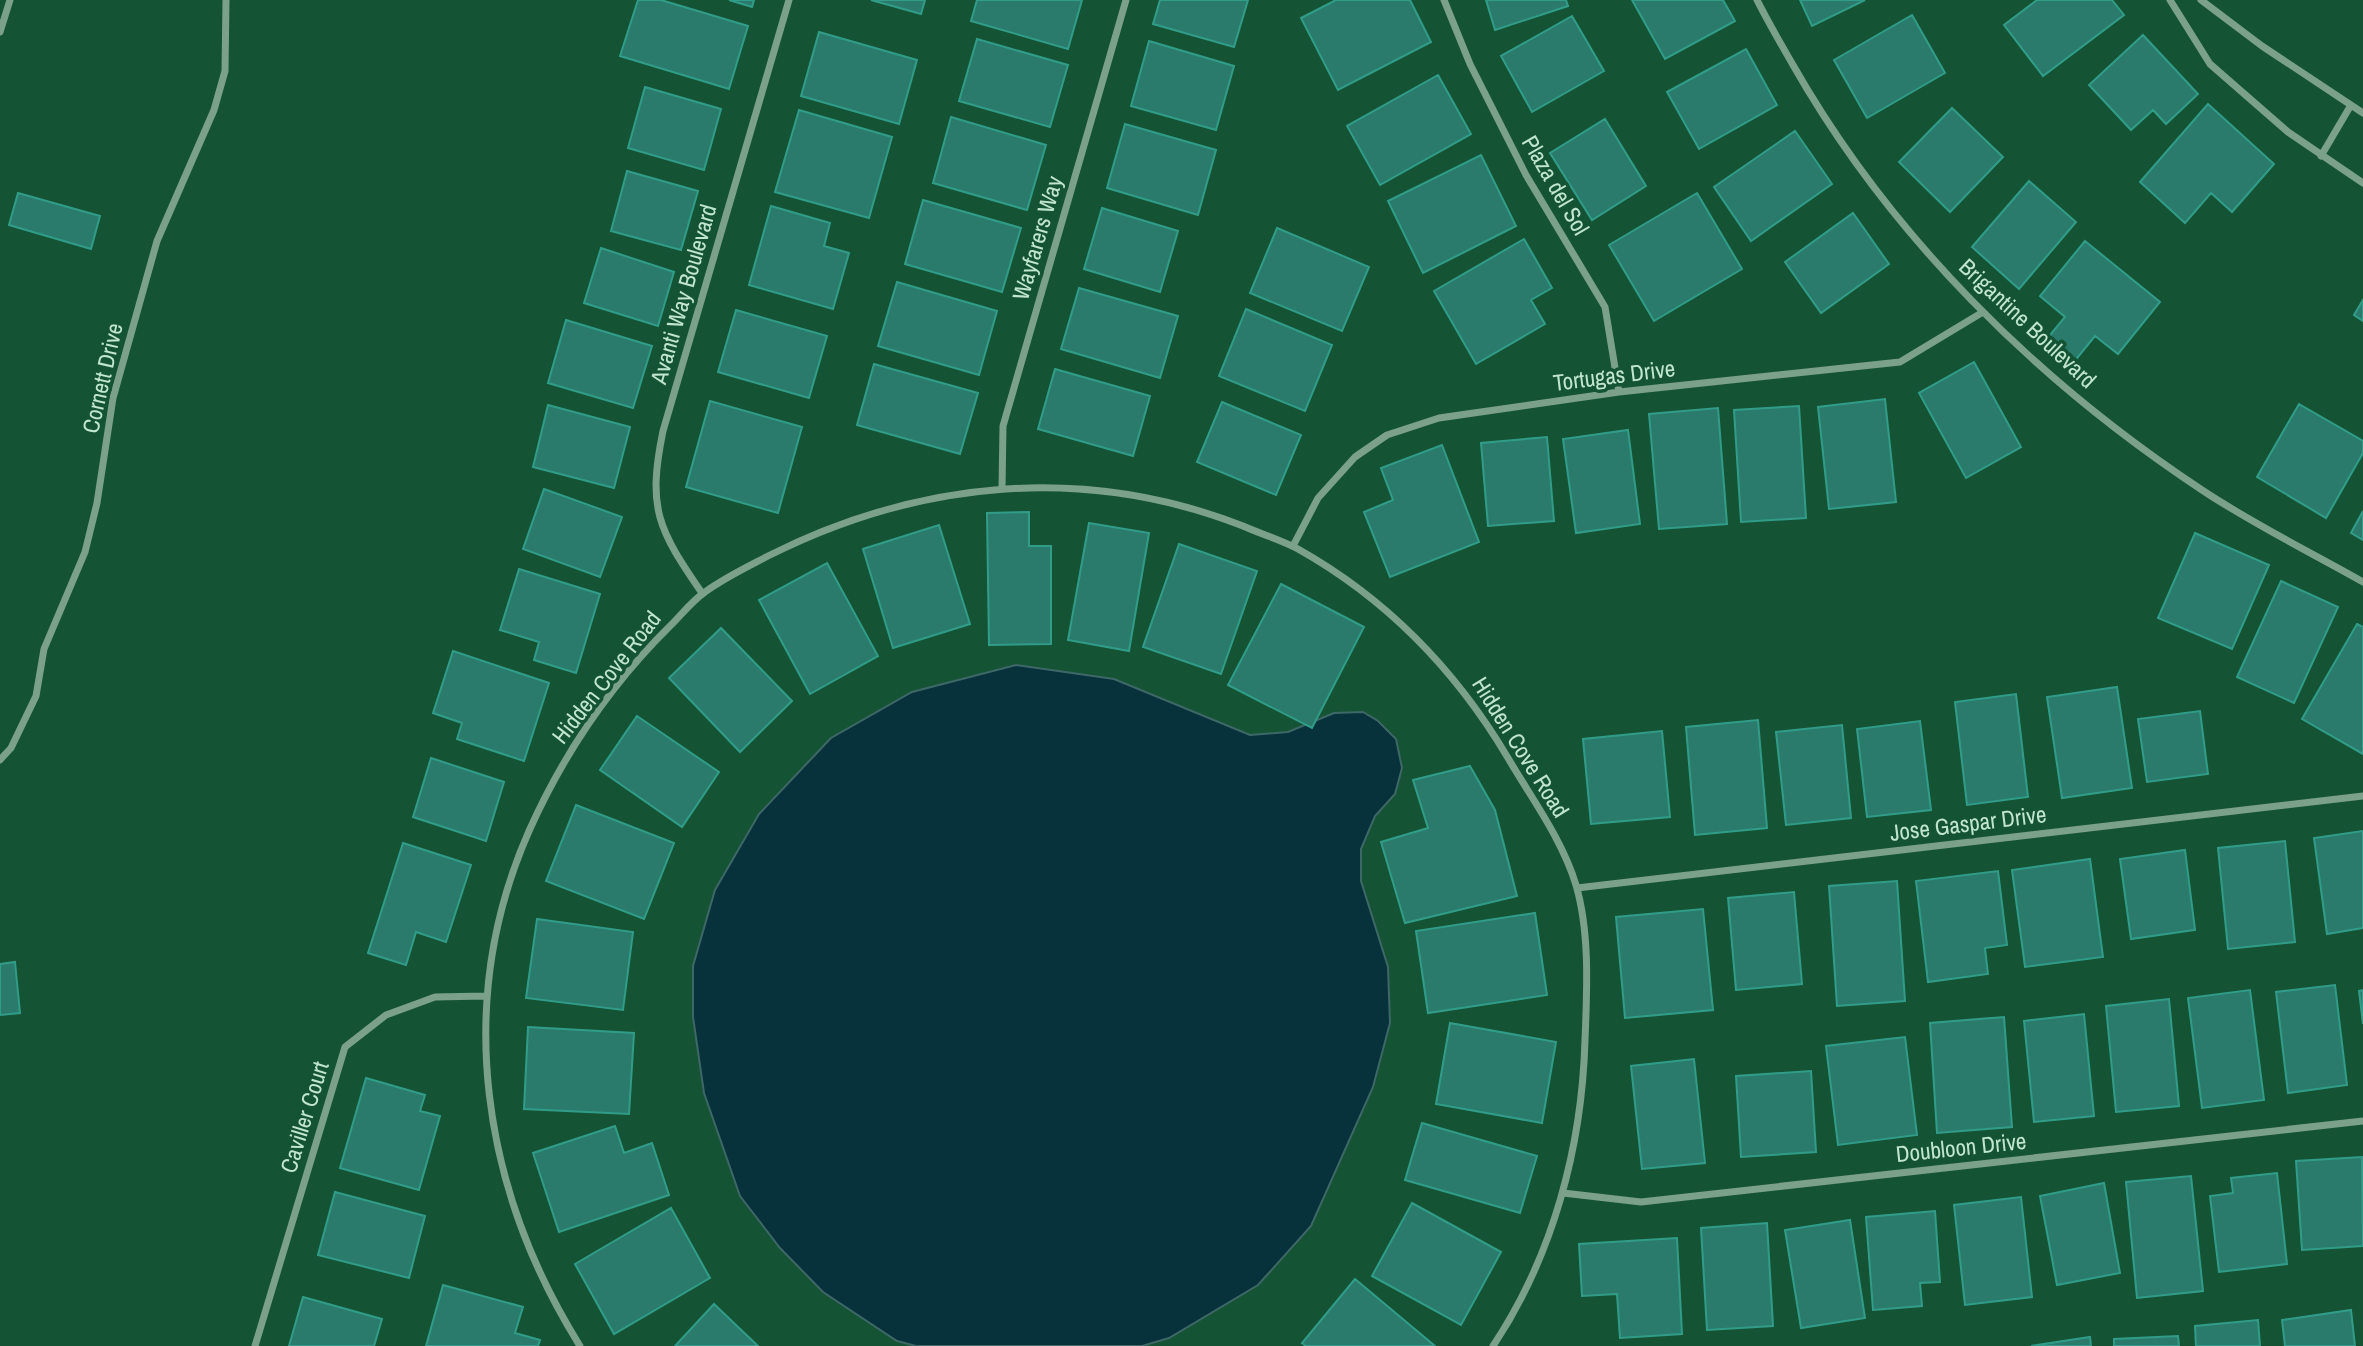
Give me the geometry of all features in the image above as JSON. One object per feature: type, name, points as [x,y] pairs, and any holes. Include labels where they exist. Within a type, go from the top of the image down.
[{"type":"street","points":[[0,32],[10,0]]},
{"type":"street","name":"Cornett Drive","points":[[0,760],[11,748],[36,696],[44,649],[86,552],[97,503],[113,398],[157,241],[214,110],[225,71],[226,0]]},
{"type":"street","name":"Avanti Way Boulevard","points":[[702,593],[677,556],[656,509],[655,470],[663,431],[789,0]]},
{"type":"street","name":"Wayfarers Way","points":[[1002,488],[1003,426],[1126,0]]},
{"type":"street","name":"Plaza del Sol","points":[[1444,0],[1470,64],[1526,175],[1605,307],[1619,392]]},
{"type":"street","name":"Brigantine Boulevard","points":[[1757,0],[1808,91],[1860,171],[1914,239],[1983,312],[2105,420],[2203,491],[2363,582]]},
{"type":"street","points":[[2170,0],[2210,64],[2288,132],[2363,183]]},
{"type":"street","points":[[2201,0],[2262,46],[2363,113]]},
{"type":"street","points":[[2321,156],[2351,105]]},
{"type":"street","name":"Tortugas Drive","points":[[1293,546],[1318,498],[1355,457],[1387,435],[1439,418],[1619,392],[1900,362],[1983,312]]},
{"type":"street","name":"Hidden Cove Road","points":[[580,1346],[543,1278],[501,1170],[493,1126],[485,1039],[485,996],[502,905],[545,795],[569,751],[608,698],[649,647],[702,593],[748,566],[836,525],[945,494],[1002,488],[1104,491],[1177,504],[1293,546],[1383,608],[1449,672],[1484,718],[1559,843],[1577,888],[1584,942],[1583,1096],[1563,1193],[1535,1267],[1493,1346]]},
{"type":"street","name":"Jose Gaspar Drive","points":[[1577,888],[2363,796]]},
{"type":"street","name":"Caviller Court","points":[[254,1346],[345,1047],[386,1015],[435,997],[485,996]]},
{"type":"street","name":"Doubloon Drive","points":[[1563,1193],[1641,1202],[2363,1121]]},
{"type":"water","points":[[1016,665],[1114,679],[1250,735],[1288,732],[1334,713],[1363,712],[1378,721],[1396,739],[1402,768],[1395,794],[1375,816],[1361,849],[1361,881],[1388,967],[1390,1023],[1373,1087],[1311,1226],[1258,1285],[1169,1338],[1142,1346],[916,1346],[897,1341],[823,1292],[780,1248],[740,1196],[704,1093],[693,1017],[693,966],[715,890],[759,814],[831,738],[912,692]]},
{"type":"building","points":[[638,0],[661,0],[748,26],[729,89],[620,56]]},
{"type":"building","points":[[729,0],[754,0],[752,7]]},
{"type":"building","points":[[871,0],[925,0],[921,14]]},
{"type":"building","points":[[977,0],[1082,0],[1068,49],[971,21]]},
{"type":"building","points":[[1160,0],[1248,0],[1234,47],[1153,24]]},
{"type":"building","points":[[1336,0],[1410,0],[1431,42],[1338,90],[1301,18]]},
{"type":"building","points":[[1486,0],[1566,0],[1568,6],[1495,30]]},
{"type":"building","points":[[1632,0],[1723,0],[1735,21],[1665,59]]},
{"type":"building","points":[[1800,0],[1865,0],[1812,26]]},
{"type":"building","points":[[2037,0],[2112,0],[2124,15],[2043,76],[2004,25]]},
{"type":"building","points":[[1912,15],[1945,73],[1867,118],[1834,60]]},
{"type":"building","points":[[1572,16],[1604,71],[1532,112],[1501,56]]},
{"type":"building","points":[[819,32],[917,60],[899,124],[801,96]]},
{"type":"building","points":[[2143,35],[2198,94],[2166,124],[2153,110],[2131,130],[2089,85]]},
{"type":"building","points":[[977,39],[1068,65],[1050,127],[959,101]]},
{"type":"building","points":[[1149,41],[1234,66],[1216,130],[1131,106]]},
{"type":"building","points":[[1746,49],[1777,105],[1699,149],[1667,92]]},
{"type":"building","points":[[1438,75],[1471,134],[1380,185],[1347,126]]},
{"type":"building","points":[[645,87],[721,109],[704,170],[628,148]]},
{"type":"building","points":[[2208,104],[2274,164],[2232,212],[2211,193],[2185,223],[2140,182]]},
{"type":"building","points":[[1952,108],[2003,157],[1950,212],[1899,162]]},
{"type":"building","points":[[799,110],[892,137],[869,218],[775,192]]},
{"type":"building","points":[[951,117],[1046,145],[1027,210],[933,183]]},
{"type":"building","points":[[1605,119],[1646,186],[1592,220],[1550,153]]},
{"type":"building","points":[[1125,124],[1216,150],[1198,215],[1107,188]]},
{"type":"building","points":[[1795,131],[1832,184],[1751,241],[1714,187]]},
{"type":"building","points":[[1481,155],[1516,226],[1423,273],[1388,201]]},
{"type":"building","points":[[627,171],[698,191],[681,250],[611,231]]},
{"type":"building","points":[[2029,181],[2076,222],[2019,289],[1972,247]]},
{"type":"building","points":[[18,193],[100,216],[91,249],[9,225]]},
{"type":"building","points":[[1697,193],[1742,269],[1654,321],[1609,245]]},
{"type":"building","points":[[923,200],[1021,228],[1002,292],[905,264]]},
{"type":"building","points":[[771,206],[830,223],[824,246],[849,253],[833,309],[749,285]]},
{"type":"building","points":[[1102,208],[1178,231],[1160,292],[1084,269]]},
{"type":"building","points":[[1853,213],[1889,264],[1821,313],[1785,262]]},
{"type":"building","points":[[1277,228],[1369,267],[1342,331],[1250,293]]},
{"type":"building","points":[[1524,239],[1552,288],[1531,300],[1545,324],[1476,364],[1434,291]]},
{"type":"building","points":[[2085,241],[2160,302],[2118,354],[2095,336],[2073,363],[2045,341],[2065,317],[2040,296]]},
{"type":"building","points":[[601,248],[674,272],[658,326],[584,303]]},
{"type":"building","points":[[897,282],[997,311],[979,375],[878,346]]},
{"type":"building","points":[[1079,288],[1178,316],[1160,378],[1061,349]]},
{"type":"building","points":[[2363,300],[2363,321],[2354,315]]},
{"type":"building","points":[[1246,309],[1332,345],[1305,411],[1219,376]]},
{"type":"building","points":[[736,310],[827,336],[809,398],[718,372]]},
{"type":"building","points":[[566,320],[652,346],[633,408],[548,383]]},
{"type":"building","points":[[1974,362],[2021,447],[1966,478],[1919,393]]},
{"type":"building","points":[[874,364],[978,393],[960,454],[857,425]]},
{"type":"building","points":[[1055,369],[1150,396],[1133,456],[1038,429]]},
{"type":"building","points":[[1885,399],[1896,502],[1829,509],[1818,407]]},
{"type":"building","points":[[710,401],[802,427],[778,513],[686,487]]},
{"type":"building","points":[[1222,402],[1301,435],[1276,495],[1197,462]]},
{"type":"building","points":[[2299,404],[2363,441],[2363,453],[2326,518],[2257,477]]},
{"type":"building","points":[[548,405],[630,427],[614,488],[533,467]]},
{"type":"building","points":[[1799,406],[1806,518],[1741,522],[1734,410]]},
{"type":"building","points":[[1718,408],[1727,524],[1659,529],[1649,414]]},
{"type":"building","points":[[1628,430],[1640,524],[1576,533],[1563,439]]},
{"type":"building","points":[[1547,437],[1554,521],[1488,526],[1481,443]]},
{"type":"building","points":[[1442,445],[1479,542],[1390,577],[1364,512],[1393,500],[1381,468]]},
{"type":"building","points":[[544,489],[622,517],[600,577],[523,549]]},
{"type":"building","points":[[2363,511],[2363,540],[2351,533]]},
{"type":"building","points":[[1029,512],[1029,546],[1051,546],[1051,644],[989,645],[987,513]]},
{"type":"building","points":[[1089,523],[1149,533],[1129,651],[1068,640]]},
{"type":"building","points":[[939,525],[970,624],[893,648],[863,549]]},
{"type":"building","points":[[2195,533],[2269,565],[2232,649],[2158,618]]},
{"type":"building","points":[[1179,544],[1257,571],[1221,674],[1143,647]]},
{"type":"building","points":[[827,563],[878,656],[810,694],[759,600]]},
{"type":"building","points":[[519,569],[600,594],[576,673],[534,660],[539,642],[500,630]]},
{"type":"building","points":[[2281,581],[2338,607],[2294,703],[2237,677]]},
{"type":"building","points":[[1281,584],[1364,627],[1312,728],[1228,685]]},
{"type":"building","points":[[2357,624],[2363,627],[2363,754],[2302,719]]},
{"type":"building","points":[[721,628],[792,701],[740,752],[669,678]]},
{"type":"building","points":[[453,651],[549,683],[524,761],[457,739],[462,723],[433,713]]},
{"type":"building","points":[[2117,687],[2132,788],[2062,798],[2047,697]]},
{"type":"building","points":[[2016,694],[2028,797],[1967,805],[1955,702]]},
{"type":"building","points":[[2200,711],[2208,774],[2147,782],[2138,719]]},
{"type":"building","points":[[637,716],[719,772],[682,827],[600,770]]},
{"type":"building","points":[[1758,720],[1767,828],[1695,835],[1686,727]]},
{"type":"building","points":[[1920,721],[1931,810],[1867,817],[1857,729]]},
{"type":"building","points":[[1842,725],[1851,818],[1786,825],[1776,732]]},
{"type":"building","points":[[1662,731],[1670,817],[1591,824],[1583,739]]},
{"type":"building","points":[[431,758],[504,782],[486,841],[413,817]]},
{"type":"building","points":[[1470,766],[1495,810],[1517,896],[1405,923],[1381,842],[1428,828],[1413,780]]},
{"type":"building","points":[[576,805],[674,843],[644,919],[546,881]]},
{"type":"building","points":[[2363,831],[2363,928],[2327,934],[2314,838]]},
{"type":"building","points":[[2285,841],[2295,942],[2228,949],[2218,848]]},
{"type":"building","points":[[403,843],[471,865],[446,942],[416,932],[406,965],[368,953]]},
{"type":"building","points":[[2185,850],[2195,930],[2131,939],[2120,859]]},
{"type":"building","points":[[2090,859],[2103,957],[2025,967],[2012,870]]},
{"type":"building","points":[[1998,871],[2007,945],[1985,948],[1988,974],[1928,982],[1916,881]]},
{"type":"building","points":[[1897,881],[1905,1001],[1837,1006],[1829,886]]},
{"type":"building","points":[[1794,892],[1802,984],[1736,990],[1728,898]]},
{"type":"building","points":[[1703,909],[1713,1010],[1625,1018],[1616,917]]},
{"type":"building","points":[[1535,913],[1547,995],[1428,1013],[1416,931]]},
{"type":"building","points":[[537,919],[633,932],[623,1010],[526,998]]},
{"type":"building","points":[[15,962],[20,1013],[0,1015],[0,964]]},
{"type":"building","points":[[2335,985],[2347,1085],[2288,1093],[2276,992]]},
{"type":"building","points":[[2250,990],[2264,1100],[2202,1108],[2188,998]]},
{"type":"building","points":[[2363,990],[2363,1024],[2359,991]]},
{"type":"building","points":[[2169,999],[2179,1106],[2116,1112],[2106,1006]]},
{"type":"building","points":[[2084,1014],[2094,1116],[2034,1122],[2024,1021]]},
{"type":"building","points":[[2004,1017],[2012,1127],[1937,1133],[1930,1023]]},
{"type":"building","points":[[1450,1023],[1556,1042],[1542,1123],[1436,1104]]},
{"type":"building","points":[[528,1027],[634,1033],[629,1114],[524,1109]]},
{"type":"building","points":[[1905,1037],[1917,1135],[1838,1145],[1826,1046]]},
{"type":"building","points":[[1694,1059],[1705,1163],[1642,1169],[1631,1066]]},
{"type":"building","points":[[1811,1071],[1816,1152],[1741,1157],[1736,1076]]},
{"type":"building","points":[[366,1078],[425,1095],[420,1111],[440,1116],[419,1190],[340,1168]]},
{"type":"building","points":[[1422,1123],[1537,1156],[1520,1213],[1405,1180]]},
{"type":"building","points":[[615,1126],[624,1153],[652,1143],[669,1195],[559,1232],[533,1153]]},
{"type":"building","points":[[2362,1157],[2363,1246],[2302,1250],[2296,1161]]},
{"type":"building","points":[[2277,1173],[2287,1264],[2219,1272],[2210,1196],[2233,1193],[2231,1178]]},
{"type":"building","points":[[2191,1176],[2203,1291],[2137,1298],[2126,1182]]},
{"type":"building","points":[[2104,1183],[2120,1273],[2057,1285],[2040,1196]]},
{"type":"building","points":[[335,1192],[425,1216],[409,1278],[318,1255]]},
{"type":"building","points":[[2021,1197],[2032,1297],[1965,1305],[1954,1205]]},
{"type":"building","points":[[1412,1203],[1501,1252],[1461,1325],[1372,1276]]},
{"type":"building","points":[[671,1208],[710,1278],[614,1334],[575,1264]]},
{"type":"building","points":[[1935,1211],[1940,1282],[1920,1283],[1922,1306],[1873,1310],[1866,1217]]},
{"type":"building","points":[[1850,1220],[1865,1318],[1801,1328],[1785,1230]]},
{"type":"building","points":[[1767,1223],[1773,1326],[1707,1330],[1701,1228]]},
{"type":"building","points":[[1677,1238],[1682,1334],[1620,1338],[1617,1294],[1582,1296],[1579,1244]]},
{"type":"building","points":[[1355,1279],[1435,1346],[1306,1346],[1302,1343]]},
{"type":"building","points":[[443,1285],[523,1307],[515,1333],[540,1340],[538,1346],[426,1346]]},
{"type":"building","points":[[303,1297],[382,1319],[374,1346],[289,1346]]},
{"type":"building","points":[[714,1304],[758,1346],[675,1346]]},
{"type":"building","points":[[2351,1310],[2355,1346],[2285,1346],[2282,1320]]},
{"type":"building","points":[[2258,1320],[2260,1346],[2196,1346],[2195,1326]]},
{"type":"building","points":[[2178,1336],[2179,1346],[2114,1346],[2114,1339]]},
{"type":"building","points":[[2090,1337],[2091,1346],[2031,1346]]}]
